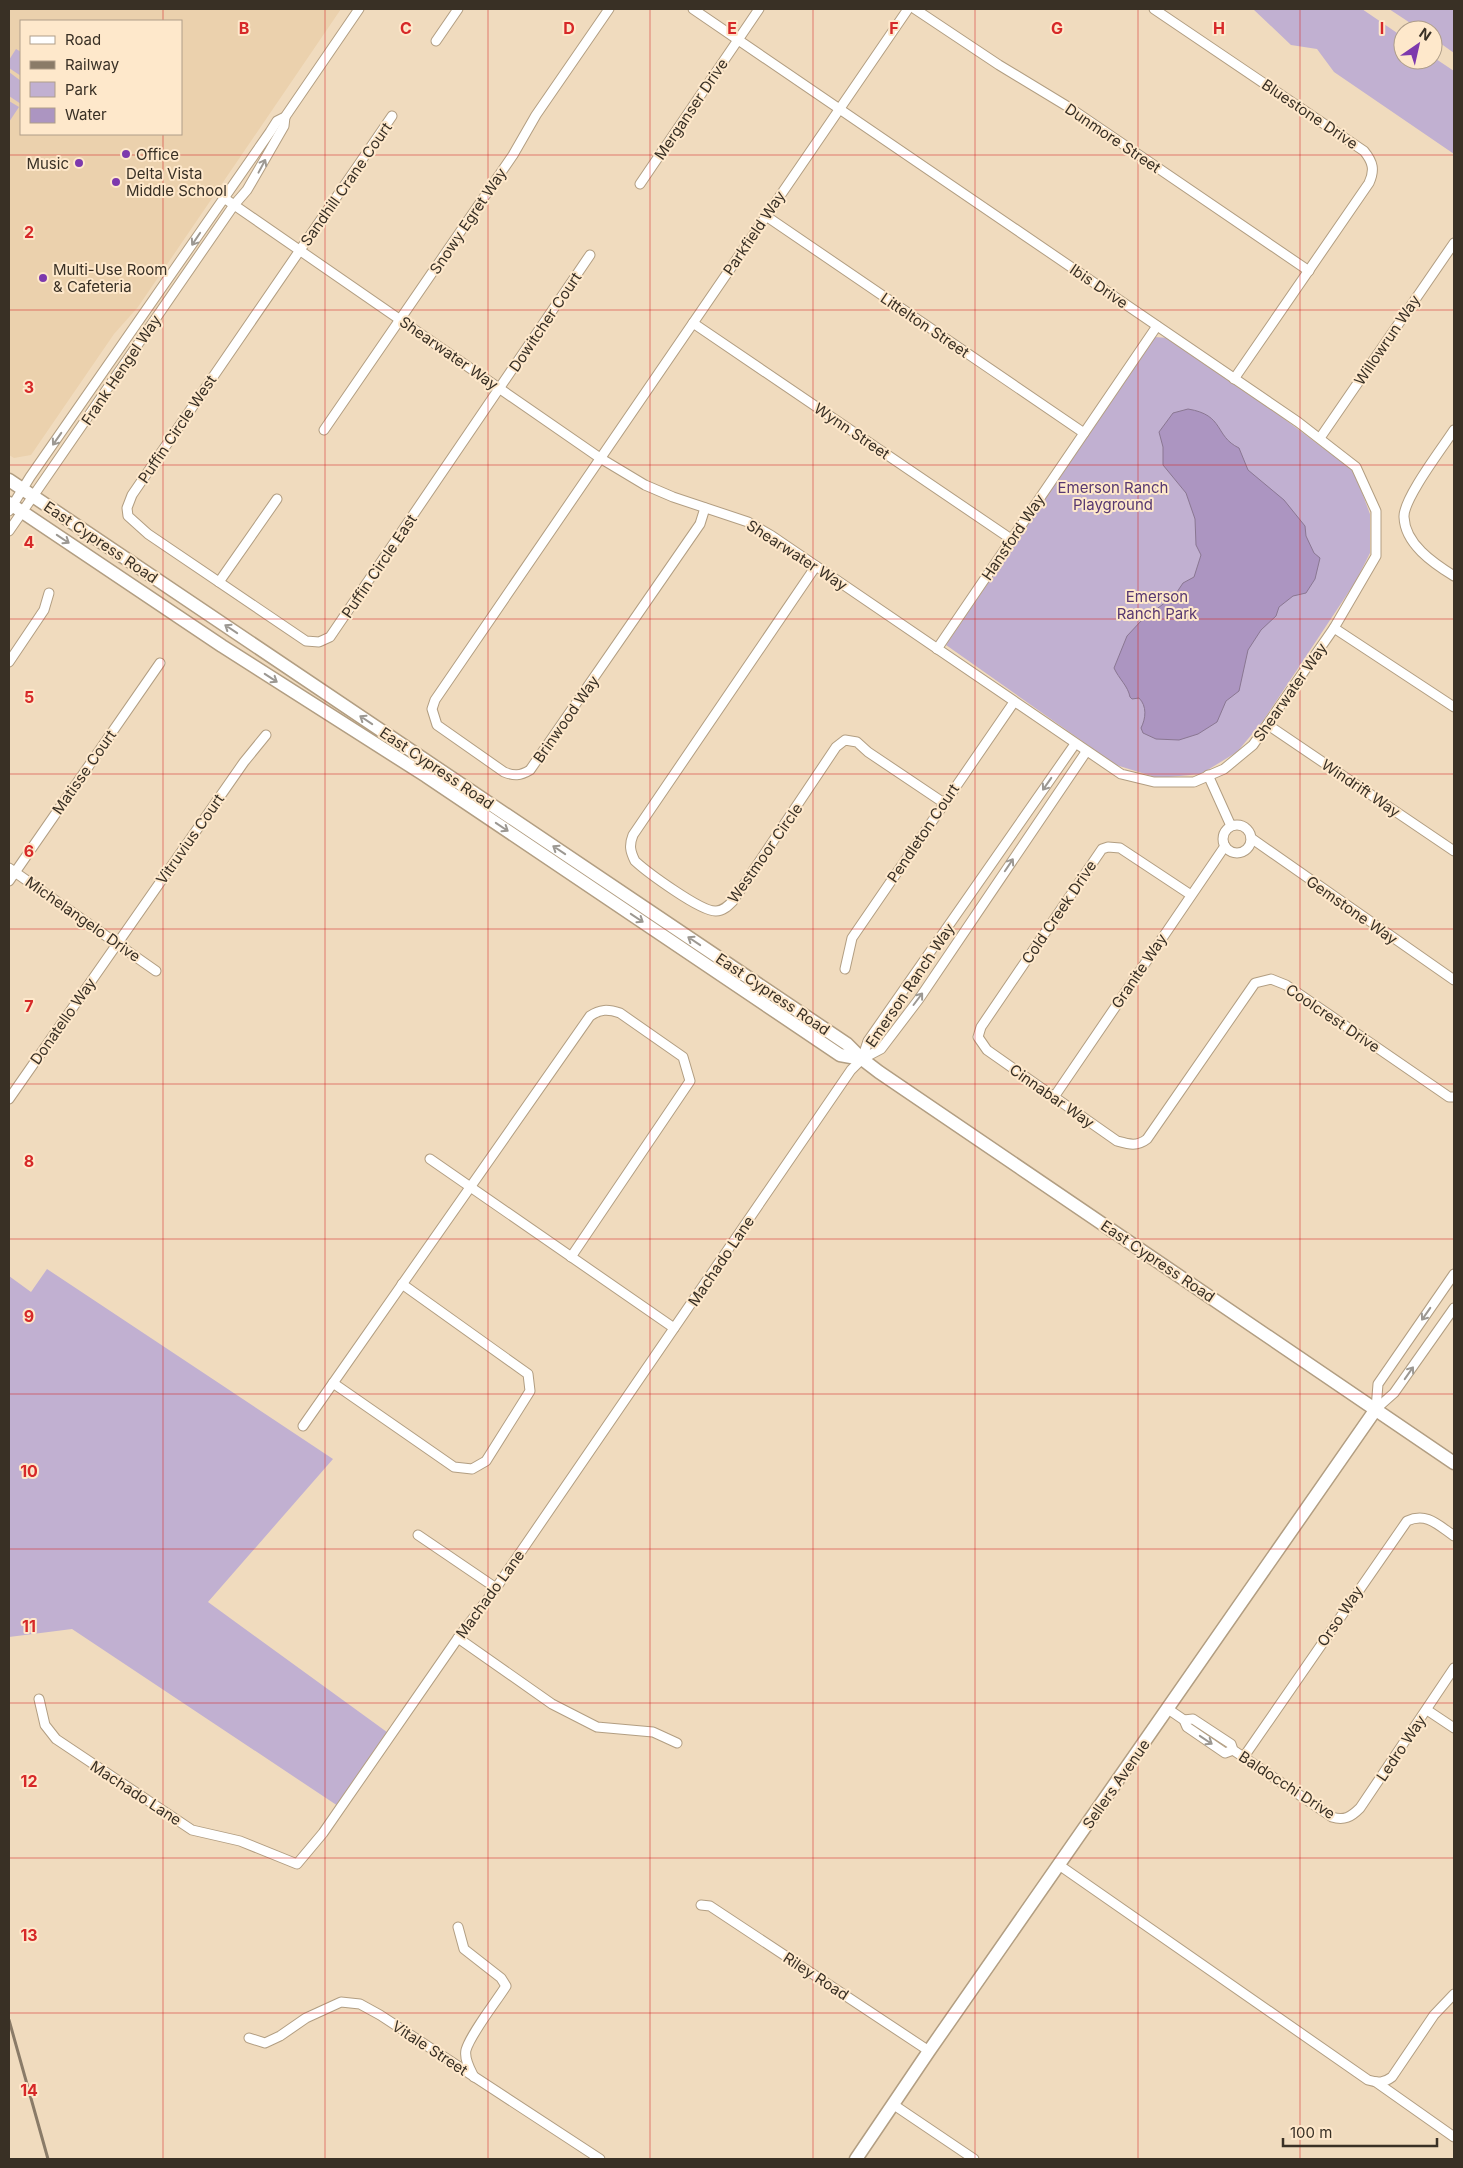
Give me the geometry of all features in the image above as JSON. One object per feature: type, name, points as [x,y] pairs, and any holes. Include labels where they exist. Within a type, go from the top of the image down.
[{"type":"street","name":"Frank Hengel Way","points":[[28,493],[234,205],[247,190],[284,126],[285,117],[359,9]]},
{"type":"street","points":[[436,41],[458,9]]},
{"type":"street","name":"Snowy Egret Way","points":[[324,430],[512,155],[536,116],[609,9]]},
{"type":"street","name":"Ibis Drive","points":[[693,9],[1320,438],[1356,467],[1376,511],[1376,556],[1334,628]]},
{"type":"street","name":"Merganser Drive","points":[[640,184],[759,9]]},
{"type":"street","name":"Parkfield Way","points":[[600,458],[908,9]]},
{"type":"street","name":"Dunmore Street","points":[[915,9],[1070,108],[1309,271]]},
{"type":"street","name":"Bluestone Drive","points":[[1154,9],[1364,151],[1371,160],[1374,173],[1369,184],[1234,379]]},
{"type":"street","name":"Sandhill Crane Court","points":[[299,252],[392,116]]},
{"type":"street","name":"Frank Hengel Way","points":[[28,493],[224,198],[277,121],[285,117]]},
{"type":"street","name":"Shearwater Way","points":[[224,198],[299,252],[600,458],[645,485],[748,522],[816,566],[1074,744],[1121,774],[1154,782],[1194,782],[1224,769],[1253,745],[1334,628]]},
{"type":"street","name":"Littelton Street","points":[[766,216],[1084,433]]},
{"type":"street","name":"Willowrun Way","points":[[1320,438],[1454,243]]},
{"type":"street","name":"Puffin Circle West","points":[[219,582],[134,523],[128,516],[127,508],[132,495],[299,252]]},
{"type":"street","name":"Dowitcher Court","points":[[500,388],[590,255]]},
{"type":"street","name":"Wynn Street","points":[[692,323],[1011,539]]},
{"type":"street","name":"Hansford Way","points":[[937,649],[1157,326]]},
{"type":"street","name":"Puffin Circle East","points":[[219,582],[306,641],[319,642],[330,636],[500,388]]},
{"type":"street","points":[[1454,430],[1411,495],[1404,516],[1411,540],[1438,566],[1454,576]]},
{"type":"street","name":"Brinwood Way","points":[[600,458],[435,700],[432,709],[437,725],[443,731],[504,772],[513,776],[521,775],[535,765],[700,524],[706,508]]},
{"type":"street","name":"East Cypress Road","points":[[9,480],[839,1038],[862,1059],[1454,1463]]},
{"type":"street","points":[[9,531],[13,508],[28,493]]},
{"type":"street","points":[[219,582],[277,499]]},
{"type":"street","name":"East Cypress Road","points":[[13,508],[222,646],[426,776],[840,1055],[862,1059]]},
{"type":"street","name":"Westmoor Circle","points":[[816,566],[633,835],[630,844],[631,853],[635,861],[702,908],[716,911],[726,908],[733,901],[836,747],[845,740],[857,742],[868,752],[944,803]]},
{"type":"street","points":[[9,662],[44,610],[49,593]]},
{"type":"street","points":[[1334,628],[1454,707]]},
{"type":"street","name":"Matisse Court","points":[[9,881],[12,870],[160,663]]},
{"type":"street","name":"Pendleton Court","points":[[845,970],[852,938],[1014,702]]},
{"type":"street","name":"Windrift Way","points":[[1268,725],[1454,851]]},
{"type":"street","name":"Vitruvius Court","points":[[117,944],[244,762],[266,735]]},
{"type":"street","name":"Emerson Ranch Way","points":[[862,1059],[868,1041],[1074,744]]},
{"type":"street","name":"Emerson Ranch Way","points":[[862,1059],[881,1049],[919,999],[1086,752]]},
{"type":"street","points":[[1208,776],[1231,826]]},
{"type":"street","points":[[1240,825],[1244,827],[1251,838],[1248,846],[1241,852],[1233,852],[1226,846],[1223,838],[1224,833],[1231,826],[1240,825]]},
{"type":"street","name":"Gemstone Way","points":[[1251,838],[1454,980]]},
{"type":"street","name":"Cold Creek Drive","points":[[978,1037],[981,1027],[1102,850],[1108,846],[1120,848],[1191,895]]},
{"type":"street","name":"Granite Way","points":[[1054,1097],[1226,846]]},
{"type":"street","name":"Michelangelo Drive","points":[[12,870],[156,971]]},
{"type":"street","name":"Donatello Way","points":[[9,1099],[117,944]]},
{"type":"street","name":"Coolcrest Drive","points":[[1133,1145],[1147,1139],[1250,989],[1255,983],[1262,980],[1271,980],[1286,985],[1449,1097],[1454,1097]]},
{"type":"street","points":[[304,1426],[590,1016],[598,1010],[620,1013],[683,1057],[690,1080],[571,1257]]},
{"type":"street","name":"Cinnabar Way","points":[[978,1037],[987,1050],[1116,1141],[1133,1145]]},
{"type":"street","name":"Machado Lane","points":[[39,1699],[45,1725],[56,1740],[192,1830],[240,1841],[297,1864],[324,1833],[458,1638],[496,1588],[851,1070],[862,1059]]},
{"type":"street","points":[[430,1158],[674,1328]]},
{"type":"street","name":"Sellers Avenue","points":[[1376,1408],[1378,1384],[1454,1274]]},
{"type":"street","points":[[334,1384],[454,1467],[472,1469],[486,1461],[530,1390],[528,1374],[402,1284]]},
{"type":"street","name":"Sellers Avenue","points":[[856,2159],[1376,1408],[1394,1393],[1454,1308]]},
{"type":"street","name":"Orso Way","points":[[1244,1758],[1407,1521],[1417,1516],[1428,1518],[1454,1536]]},
{"type":"street","points":[[418,1535],[496,1588]]},
{"type":"street","points":[[458,1638],[552,1704],[597,1727],[653,1732],[677,1743]]},
{"type":"street","name":"Ledro Way","points":[[1341,1820],[1352,1816],[1360,1808],[1454,1668]]},
{"type":"street","name":"Baldocchi Drive","points":[[1168,1709],[1184,1720],[1187,1727],[1226,1753],[1233,1750],[1332,1817],[1341,1820]]},
{"type":"street","points":[[1427,1710],[1454,1728]]},
{"type":"street","points":[[1059,1865],[1454,2137]]},
{"type":"street","name":"Riley Road","points":[[701,1905],[710,1906],[929,2051]]},
{"type":"street","points":[[458,1927],[464,1949],[502,1978],[506,1986],[473,2036],[466,2052],[468,2064],[474,2077]]},
{"type":"street","points":[[1376,2082],[1386,2082],[1392,2076],[1434,2015],[1454,1994]]},
{"type":"street","name":"Vitale Street","points":[[249,2038],[265,2043],[280,2036],[322,2009],[341,2002],[360,2004],[600,2159]]},
{"type":"street","points":[[894,2105],[974,2159]]},
{"type":"shaded area","name":"Delta Vista Middle School","points":[[9,9],[341,9],[138,307],[114,334],[31,455],[14,458],[9,455]]},
{"type":"green space","points":[[1253,9],[1362,9],[1393,30],[1393,70],[1443,70],[1443,64],[1454,71],[1454,154],[1334,72],[1317,49],[1291,45]]},
{"type":"green space","points":[[1389,9],[1454,9],[1454,53],[1443,45],[1443,20],[1406,20]]},
{"type":"green space","points":[[16,49],[20,51],[20,75],[9,68],[9,60]]},
{"type":"green space","points":[[9,72],[20,80],[20,103],[9,96]]},
{"type":"green space","points":[[9,101],[19,107],[9,122]]},
{"type":"green space","name":"Emerson Ranch Park","points":[[1154,337],[1169,338],[1275,412],[1354,471],[1370,514],[1370,553],[1356,581],[1263,721],[1237,752],[1201,774],[1158,778],[1116,765],[946,645]]},
{"type":"green space","points":[[47,1269],[333,1459],[208,1602],[391,1735],[344,1810],[72,1629],[9,1637],[9,1276],[31,1292]]},
{"type":"water","points":[[1188,409],[1208,416],[1226,438],[1239,448],[1248,470],[1284,500],[1305,526],[1306,536],[1314,553],[1320,558],[1315,579],[1306,593],[1293,596],[1279,607],[1276,616],[1261,630],[1248,650],[1239,691],[1226,701],[1217,722],[1198,734],[1179,740],[1156,739],[1143,733],[1141,728],[1145,716],[1142,701],[1139,698],[1132,699],[1130,697],[1114,668],[1127,636],[1141,621],[1175,595],[1183,583],[1194,577],[1201,555],[1196,545],[1195,519],[1186,493],[1163,465],[1163,447],[1159,432],[1173,413]]},
{"type":"railway","points":[[9,2020],[48,2159]]},
{"type":"place","name":"Office","points":[[126,154]]},
{"type":"place","name":"Music","points":[[79,163]]},
{"type":"place","name":"Delta Vista Middle School","points":[[116,182]]},
{"type":"place","name":"Multi-Use Room & Cafeteria","points":[[43,278]]},
{"type":"park label","name":"Emerson Ranch Playground","points":[[1113,496]]}]
